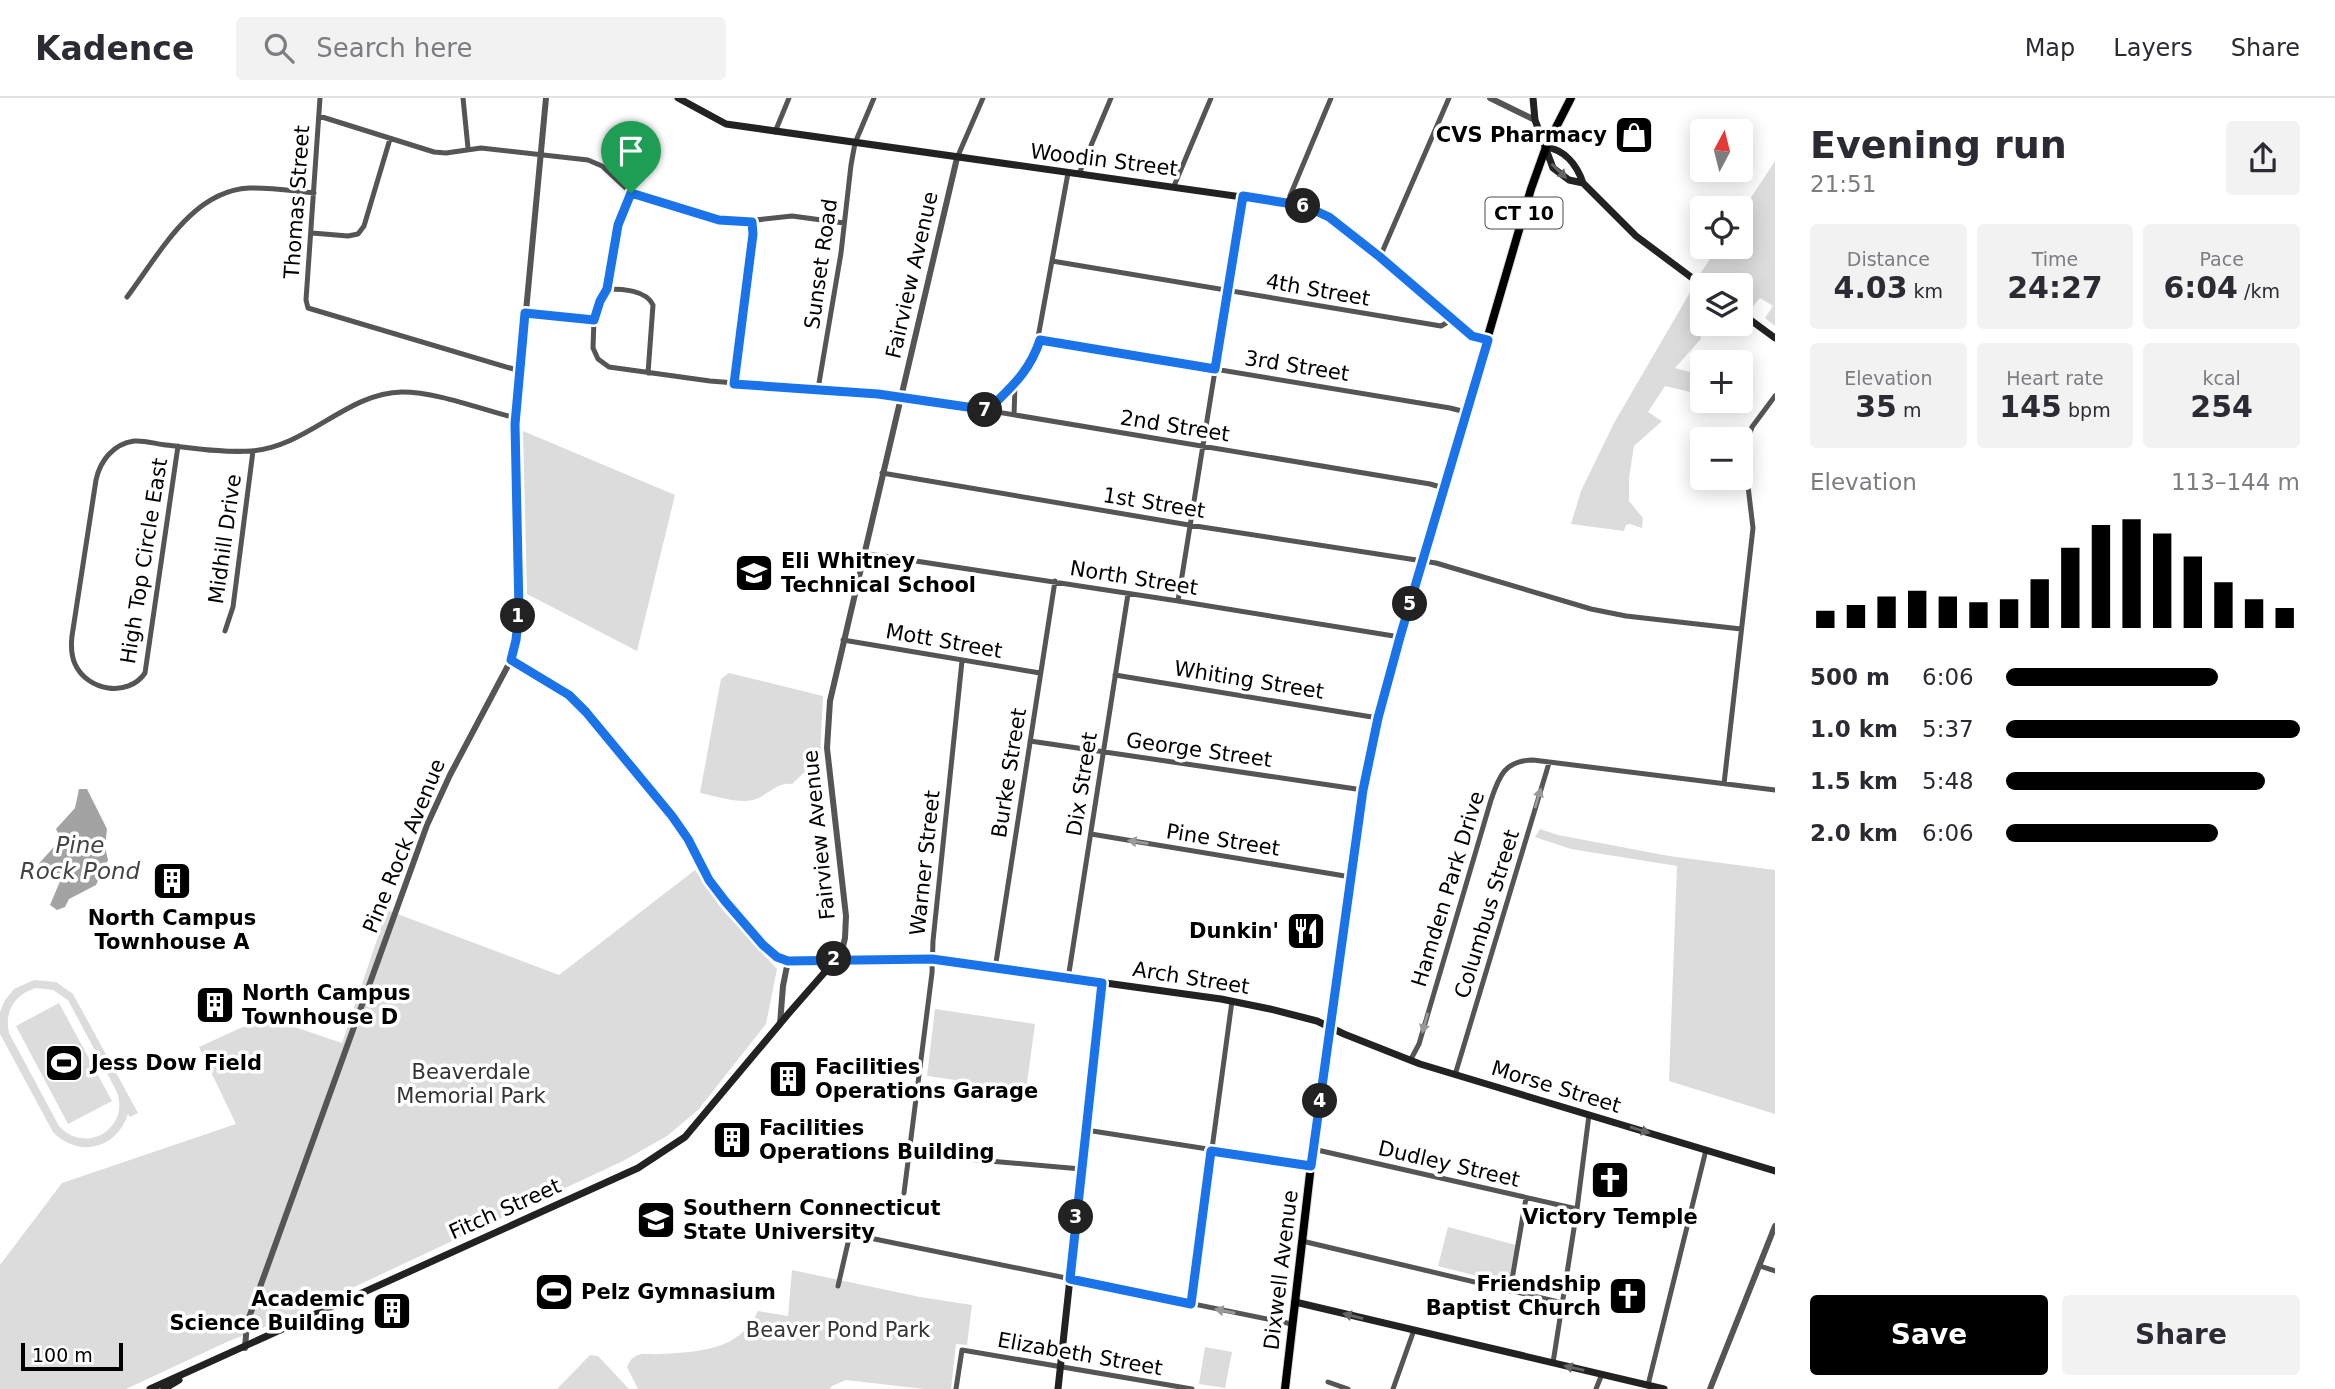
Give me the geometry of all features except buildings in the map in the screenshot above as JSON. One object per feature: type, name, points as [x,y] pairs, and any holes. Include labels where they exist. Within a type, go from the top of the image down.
[{"type":"main road","name":"Woodin Street","points":[[678,98],[726,124],[1305,206],[1329,217],[1472,336],[1488,340]]},
{"type":"main road","points":[[1533,98],[1535,120],[1549,161],[1558,173],[1569,180],[1583,183],[1646,244],[1690,276]]},
{"type":"main road","name":"Dixwell Avenue","points":[[1284,1389],[1313,1149],[1363,790],[1378,718],[1531,189],[1546,147],[1571,98]]},
{"type":"main road","points":[[1546,147],[1566,155],[1581,174],[1583,183]]},
{"type":"main road","points":[[1753,322],[1775,338]]},
{"type":"main road","name":"Arch Street","points":[[840,959],[932,959],[1232,1001],[1300,1016],[1331,1027]]},
{"type":"main road","name":"Fitch Street","points":[[150,1389],[638,1168],[685,1137],[824,972],[840,959]]},
{"type":"main road","points":[[1058,1389],[1102,983]]},
{"type":"main road","name":"Morse Street","points":[[1331,1027],[1455,1074],[1775,1171]]},
{"type":"main road","points":[[1295,1302],[1664,1389]]},
{"type":"main road","name":"Fitch Street","points":[[164,1389],[201,1366]]},
{"type":"street","name":"Thomas Street","points":[[320,98],[306,300],[308,308],[520,371]]},
{"type":"street","points":[[463,98],[468,148]]},
{"type":"street","name":"Pine Rock Avenue","points":[[245,1348],[247,1323],[430,816],[511,660],[516,640],[519,597],[516,418],[546,98]]},
{"type":"street","points":[[692,107],[696,98]]},
{"type":"street","points":[[775,132],[789,98]]},
{"type":"street","name":"Sunset Road","points":[[818,389],[841,253],[855,144],[874,98]]},
{"type":"street","name":"Fairview Avenue","points":[[840,959],[846,916],[827,748],[830,701],[957,158],[983,98]]},
{"type":"street","points":[[1079,174],[1111,98]]},
{"type":"street","points":[[1174,186],[1211,98]]},
{"type":"street","points":[[1287,203],[1331,98]]},
{"type":"street","points":[[1380,257],[1449,98]]},
{"type":"street","points":[[1490,98],[1535,120]]},
{"type":"street","points":[[319,116],[390,139],[446,153],[468,148],[596,162],[631,193],[719,220],[752,222],[792,216],[844,223]]},
{"type":"street","points":[[312,233],[348,236],[358,234],[364,226],[390,139]]},
{"type":"street","points":[[988,410],[1015,386],[1028,367],[1040,340],[1068,173]]},
{"type":"street","points":[[127,297],[187,217],[205,202],[227,192],[249,188],[314,193]]},
{"type":"street","points":[[525,313],[594,320],[607,289],[618,225],[631,193]]},
{"type":"street","points":[[1178,601],[1243,196]]},
{"type":"street","points":[[734,384],[753,234],[752,222]]},
{"type":"street","name":"4th Street","points":[[1052,261],[1441,326],[1453,319]]},
{"type":"street","points":[[607,289],[641,294],[650,299],[653,305],[648,373]]},
{"type":"street","name":"2nd Street","points":[[594,320],[593,348],[602,364],[734,384],[901,397],[1444,488]]},
{"type":"street","name":"3rd Street","points":[[1040,340],[1466,412]]},
{"type":"street","points":[[1014,415],[1015,386]]},
{"type":"street","points":[[178,446],[253,451],[294,439],[368,398],[387,393],[421,393],[516,418]]},
{"type":"street","points":[[1724,784],[1753,528],[1744,461],[1745,446],[1752,427],[1775,396]]},
{"type":"street","name":"High Top Circle East","points":[[135,441],[178,446],[145,673],[140,680],[128,687],[96,685],[83,676],[75,664],[71,650],[96,480],[104,457],[113,450],[135,441]]},
{"type":"street","name":"Midhill Drive","points":[[225,631],[233,607],[253,451]]},
{"type":"street","name":"1st Street","points":[[882,473],[1422,561]]},
{"type":"street","name":"North Street","points":[[863,553],[1400,637]]},
{"type":"street","points":[[1422,561],[1591,609],[1626,616],[1741,629]]},
{"type":"street","name":"Burke Street","points":[[995,969],[1055,581]]},
{"type":"street","name":"Dix Street","points":[[1068,979],[1128,594]]},
{"type":"street","name":"Mott Street","points":[[843,640],[1040,673]]},
{"type":"street","points":[[511,660],[569,695],[586,712],[672,816],[688,839],[709,880],[725,901],[763,945],[777,957],[788,961],[780,1024]]},
{"type":"street","name":"Warner Street","points":[[904,1193],[932,959],[962,661]]},
{"type":"street","name":"Whiting Street","points":[[1115,675],[1378,718]]},
{"type":"street","name":"George Street","points":[[1030,741],[1363,790]]},
{"type":"street","name":"Hamden Park Drive","points":[[1411,1059],[1419,1044],[1498,778],[1513,763],[1523,760],[1775,790]]},
{"type":"street","name":"Columbus Street","points":[[1455,1074],[1549,763]]},
{"type":"street","name":"Pine Street","points":[[1091,834],[1351,877]]},
{"type":"street","name":"Arch Street","points":[[788,961],[840,959]]},
{"type":"street","points":[[1191,1304],[1232,1001]]},
{"type":"street","points":[[1553,1363],[1589,1115]]},
{"type":"street","points":[[1086,1130],[1311,1166]]},
{"type":"street","name":"Dudley Street","points":[[1313,1149],[1577,1209]]},
{"type":"street","points":[[1648,1385],[1706,1150]]},
{"type":"street","points":[[908,1154],[1081,1169]]},
{"type":"street","points":[[1510,1291],[1527,1198]]},
{"type":"street","points":[[1710,1389],[1775,1226]]},
{"type":"street","points":[[838,1286],[850,1234],[1292,1324]]},
{"type":"street","points":[[1302,1241],[1563,1303]]},
{"type":"street","points":[[1759,1266],[1775,1271]]},
{"type":"street","points":[[1393,1389],[1414,1330]]},
{"type":"street","name":"Elizabeth Street","points":[[956,1389],[962,1350],[1192,1389]]},
{"type":"street","points":[[1596,1389],[1602,1374]]},
{"type":"street","points":[[1328,1382],[1348,1389]]},
{"type":"green space","points":[[1775,161],[1775,326],[1765,318],[1773,306],[1760,298],[1753,307],[1753,273],[1701,273],[1710,259],[1753,259],[1752,196]]},
{"type":"green space","points":[[1690,292],[1690,336],[1701,336],[1701,339],[1675,368],[1690,372],[1690,392],[1665,386],[1648,412],[1662,421],[1634,446],[1629,501],[1643,518],[1642,528],[1630,524],[1626,525],[1624,531],[1571,524],[1581,491],[1614,423]]},
{"type":"green space","points":[[523,431],[675,495],[637,651],[527,594]]},
{"type":"green space","points":[[729,673],[823,696],[820,757],[792,784],[782,785],[750,801],[735,801],[700,793],[721,679]]},
{"type":"green space","points":[[1540,829],[1558,835],[1669,856],[1775,870],[1775,1114],[1669,1081],[1677,866],[1571,849],[1535,837]]},
{"type":"green space","name":"Beaverdale Memorial Park","points":[[695,870],[721,908],[777,969],[766,1024],[698,1110],[667,1136],[623,1161],[290,1317],[229,1341],[126,1389],[0,1389],[0,1265],[62,1183],[236,1124],[199,1047],[265,1017],[342,1043],[387,910],[559,975]]},
{"type":"green space","points":[[34,980],[56,982],[73,994],[138,1113],[130,1117],[128,1114],[123,1126],[106,1142],[96,1146],[74,1145],[53,1132],[0,1034],[0,1012],[14,989]],"holes":[[[36,988],[53,990],[68,1000],[116,1090],[118,1115],[112,1126],[93,1138],[70,1135],[59,1126],[9,1033],[10,1011],[22,994]]]},
{"type":"green space","name":"Jess Dow Field","points":[[59,1003],[112,1101],[68,1124],[16,1026]]},
{"type":"green space","points":[[935,1009],[1035,1024],[1026,1090],[927,1076]]},
{"type":"green space","points":[[1448,1227],[1516,1245],[1508,1284],[1438,1266]]},
{"type":"green space","name":"Beaver Pond Park","points":[[792,1270],[972,1305],[967,1345],[956,1344],[951,1389],[924,1389],[846,1380],[830,1389],[638,1389],[627,1367],[636,1356],[716,1347],[740,1334],[758,1311],[788,1316]]},
{"type":"green space","points":[[1205,1347],[1232,1352],[1225,1388],[1199,1384]]},
{"type":"green space","points":[[590,1355],[598,1356],[629,1389],[557,1389]]},
{"type":"water","name":"Pine Rock Pond","points":[[79,789],[87,789],[107,829],[105,847],[108,860],[96,885],[69,899],[65,907],[57,910],[50,905],[61,879],[55,870],[40,871],[35,868],[61,839],[56,829],[75,808]]},
{"type":"place","name":"CVS Pharmacy","points":[[1634,135]]},
{"type":"place","name":"Eli Whitney Technical School","points":[[754,573]]},
{"type":"place","name":"North Campus Townhouse A","points":[[172,881]]},
{"type":"place","name":"Dunkin'","points":[[1306,931]]},
{"type":"place","name":"North Campus Townhouse D","points":[[215,1005]]},
{"type":"place","name":"Jess Dow Field","points":[[64,1063]]},
{"type":"place","name":"Facilities Operations Garage","points":[[788,1079]]},
{"type":"place","name":"Facilities Operations Building","points":[[732,1140]]},
{"type":"place","name":"Victory Temple","points":[[1610,1180]]},
{"type":"place","name":"Southern Connecticut State University","points":[[656,1220]]},
{"type":"place","name":"Pelz Gymnasium","points":[[554,1292]]},
{"type":"place","name":"Friendship Baptist Church","points":[[1628,1296]]},
{"type":"place","name":"Academic Science Building","points":[[392,1311]]},
{"type":"route","points":[[631,193],[692,214],[719,220],[752,222],[753,234],[734,384],[878,394],[988,410],[1015,386],[1028,367],[1040,340],[1215,369],[1243,196],[1305,206],[1329,217],[1472,336],[1488,340],[1373,736],[1344,920],[1311,1166],[1211,1151],[1191,1304],[1070,1279],[1102,983],[932,959],[788,961],[777,957],[725,901],[709,880],[688,839],[672,816],[586,712],[569,695],[511,660],[519,611],[515,424],[525,313],[594,320],[607,289],[618,225],[631,193]]}]
